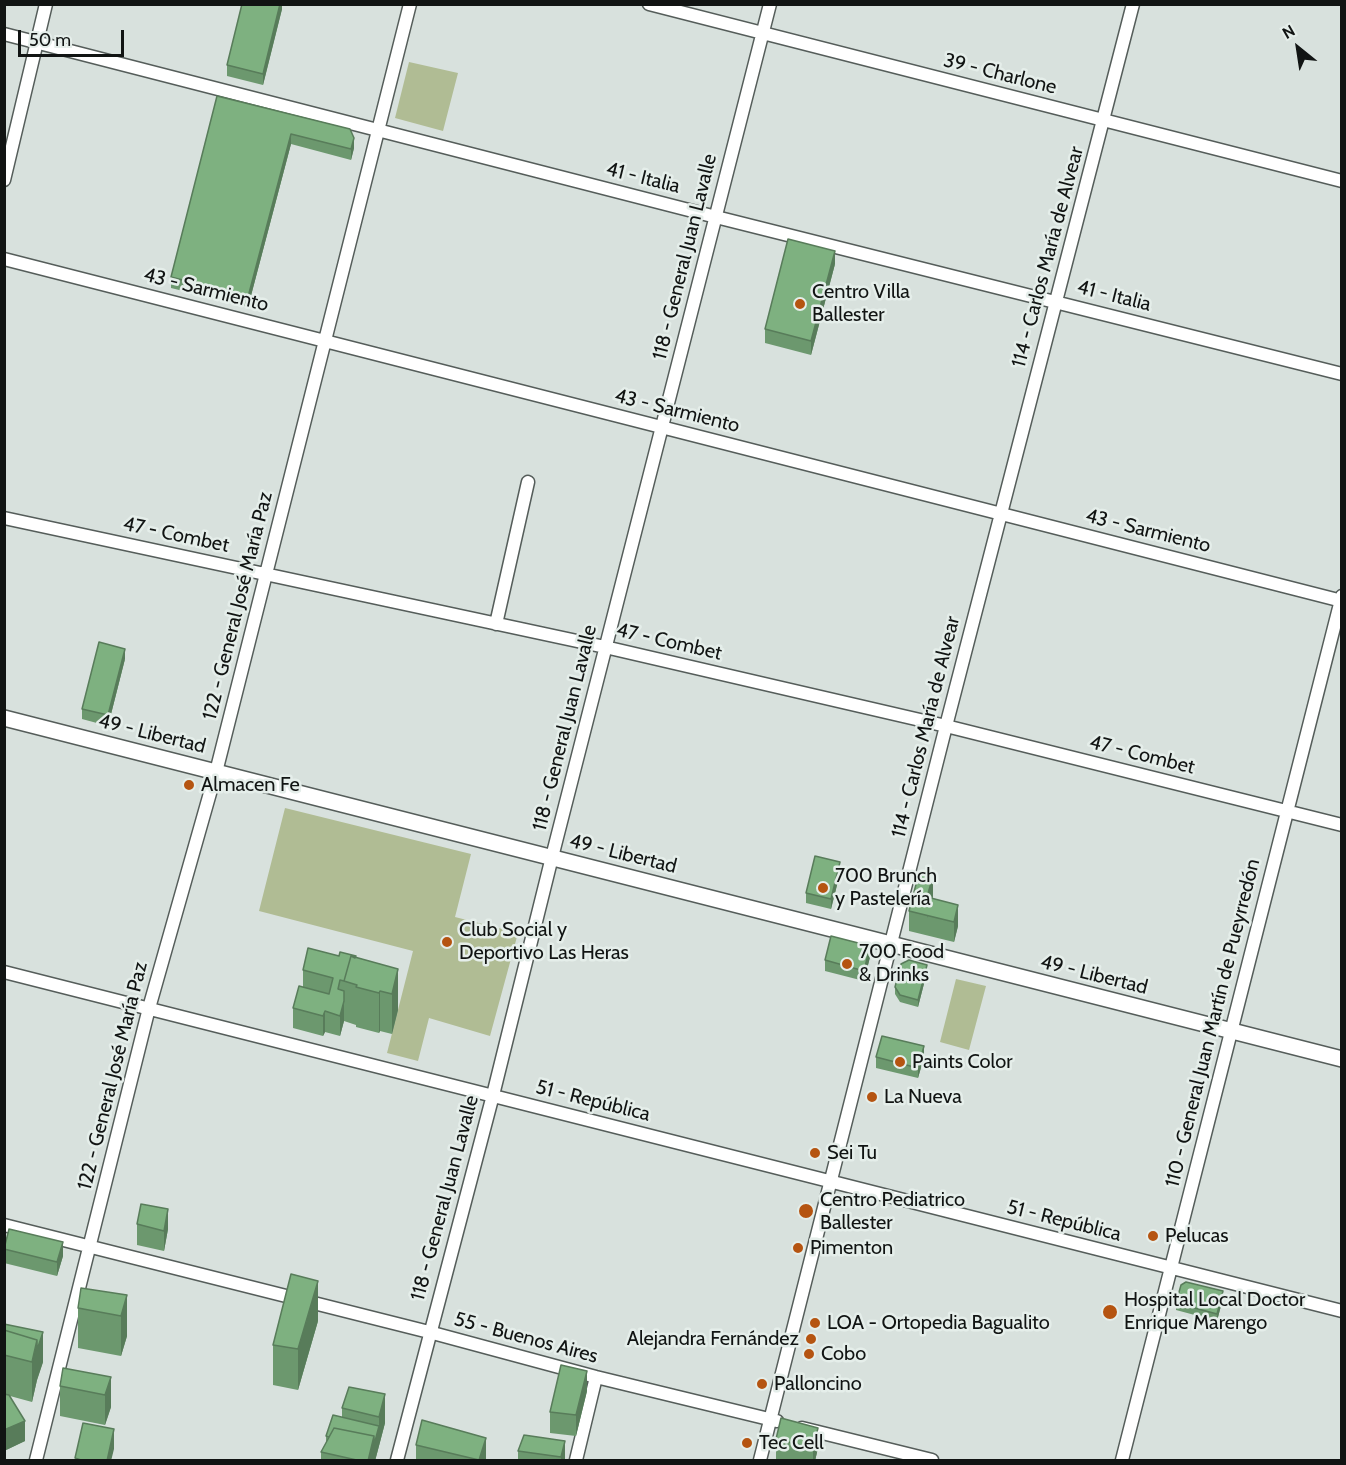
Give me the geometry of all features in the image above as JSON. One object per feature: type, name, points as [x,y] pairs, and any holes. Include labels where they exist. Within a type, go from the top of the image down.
[{"type":"street","points":[[4,180],[46,4]]},
{"type":"street","name":"122 - General José María Paz","points":[[36,1461],[149,1008],[216,772],[410,4]]},
{"type":"street","name":"39 - Charlone","points":[[649,4],[1341,181]]},
{"type":"street","name":"118 - General Juan Lavalle","points":[[397,1461],[770,4]]},
{"type":"street","name":"114 - Carlos María de Alvear","points":[[760,1461],[946,726],[1133,4]]},
{"type":"street","name":"41 - Italia","points":[[4,34],[716,217],[1341,374]]},
{"type":"street","name":"43 - Sarmiento","points":[[4,259],[1341,599]]},
{"type":"street","points":[[496,624],[528,482]]},
{"type":"street","name":"47 - Combet","points":[[4,518],[605,647],[946,726],[1341,825]]},
{"type":"street","name":"110 - General Juan Martín de Pueyrredón","points":[[1122,1461],[1341,599]]},
{"type":"street","name":"49 - Libertad","points":[[4,718],[1341,1059]]},
{"type":"street","name":"51 - República","points":[[4,972],[1341,1311]]},
{"type":"street","name":"55 - Buenos Aires","points":[[4,1225],[932,1461]]},
{"type":"street","points":[[576,1461],[596,1377]]},
{"type":"green space","points":[[409,62],[458,73],[443,131],[395,118]]},
{"type":"green space","name":"Club Social y Deportivo Las Heras","points":[[285,808],[471,854],[455,917],[518,933],[490,1036],[429,1018],[418,1061],[387,1053],[413,951],[259,911]]},
{"type":"green space","points":[[956,979],[986,986],[969,1050],[940,1042]]},
{"type":"building","points":[[242,4],[280,4],[263,74],[227,65]]},
{"type":"building","points":[[217,96],[350,129],[354,138],[351,149],[291,134],[248,297],[171,277]]},
{"type":"building","name":"Centro Villa Ballester","points":[[788,239],[835,251],[811,341],[765,329]]},
{"type":"building","points":[[99,642],[125,649],[108,715],[82,709]]},
{"type":"building","name":"700 Brunch y Pastelería","points":[[815,856],[840,862],[831,899],[806,893]]},
{"type":"building","points":[[919,873],[933,876],[927,897],[958,905],[954,922],[909,911]]},
{"type":"building","points":[[831,936],[870,946],[864,971],[825,960]]},
{"type":"building","points":[[308,948],[339,956],[340,952],[356,956],[355,958],[351,956],[344,981],[340,980],[338,989],[344,991],[344,1001],[340,1016],[325,1011],[323,1016],[293,1008],[299,986],[329,994],[333,978],[303,970]]},
{"type":"building","points":[[351,956],[398,969],[392,994],[356,987],[357,985],[344,981]]},
{"type":"building","points":[[909,960],[927,965],[918,1000],[900,995],[895,987],[901,964]]},
{"type":"building","points":[[882,1036],[924,1046],[918,1068],[876,1057]]},
{"type":"building","points":[[141,1204],[168,1209],[164,1231],[137,1224]]},
{"type":"building","points":[[9,1229],[63,1242],[57,1262],[4,1249]]},
{"type":"building","points":[[291,1274],[318,1281],[298,1349],[273,1345]]},
{"type":"building","points":[[1186,1282],[1223,1291],[1217,1314],[1176,1303],[1181,1285]]},
{"type":"building","points":[[81,1288],[127,1295],[121,1316],[78,1308]]},
{"type":"building","points":[[4,1324],[43,1332],[37,1350],[37,1340],[4,1330]]},
{"type":"building","points":[[4,1330],[37,1340],[32,1362],[4,1355]]},
{"type":"building","points":[[561,1365],[587,1371],[576,1415],[550,1412]]},
{"type":"building","points":[[63,1368],[111,1377],[105,1395],[60,1386]]},
{"type":"building","points":[[349,1387],[385,1394],[379,1417],[342,1408]]},
{"type":"building","points":[[4,1394],[9,1395],[25,1421],[4,1430]]},
{"type":"building","points":[[333,1415],[379,1426],[374,1445],[374,1436],[334,1428],[329,1437],[326,1436]]},
{"type":"building","points":[[781,1418],[818,1428],[813,1448],[776,1439]]},
{"type":"building","points":[[422,1420],[486,1438],[479,1460],[416,1445]]},
{"type":"building","points":[[83,1423],[114,1429],[107,1461],[84,1461],[75,1458]]},
{"type":"building","points":[[334,1428],[374,1436],[368,1461],[321,1452]]},
{"type":"building","points":[[524,1435],[565,1441],[561,1457],[518,1451]]},
{"type":"place","name":"Centro Villa Ballester","points":[[800,304]]},
{"type":"place","name":"Almacen Fe","points":[[189,785]]},
{"type":"place","name":"700 Brunch y Pastelería","points":[[823,888]]},
{"type":"place","name":"Club Social y Deportivo Las Heras","points":[[447,942]]},
{"type":"place","name":"700 Food & Drinks","points":[[847,964]]},
{"type":"place","name":"Paints Color","points":[[900,1062]]},
{"type":"place","name":"La Nueva","points":[[872,1097]]},
{"type":"place","name":"Sei Tu","points":[[815,1153]]},
{"type":"place","name":"Centro Pediatrico Ballester","points":[[806,1211]]},
{"type":"place","name":"Pelucas","points":[[1153,1236]]},
{"type":"place","name":"Pimenton","points":[[798,1248]]},
{"type":"place","name":"Hospital Local Doctor Enrique Marengo","points":[[1110,1312]]},
{"type":"place","name":"LOA - Ortopedia Bagualito","points":[[815,1323]]},
{"type":"place","name":"Alejandra Fernández","points":[[811,1339]]},
{"type":"place","name":"Cobo","points":[[809,1354]]},
{"type":"place","name":"Palloncino","points":[[762,1384]]},
{"type":"place","name":"Tec Cell","points":[[747,1443]]}]
